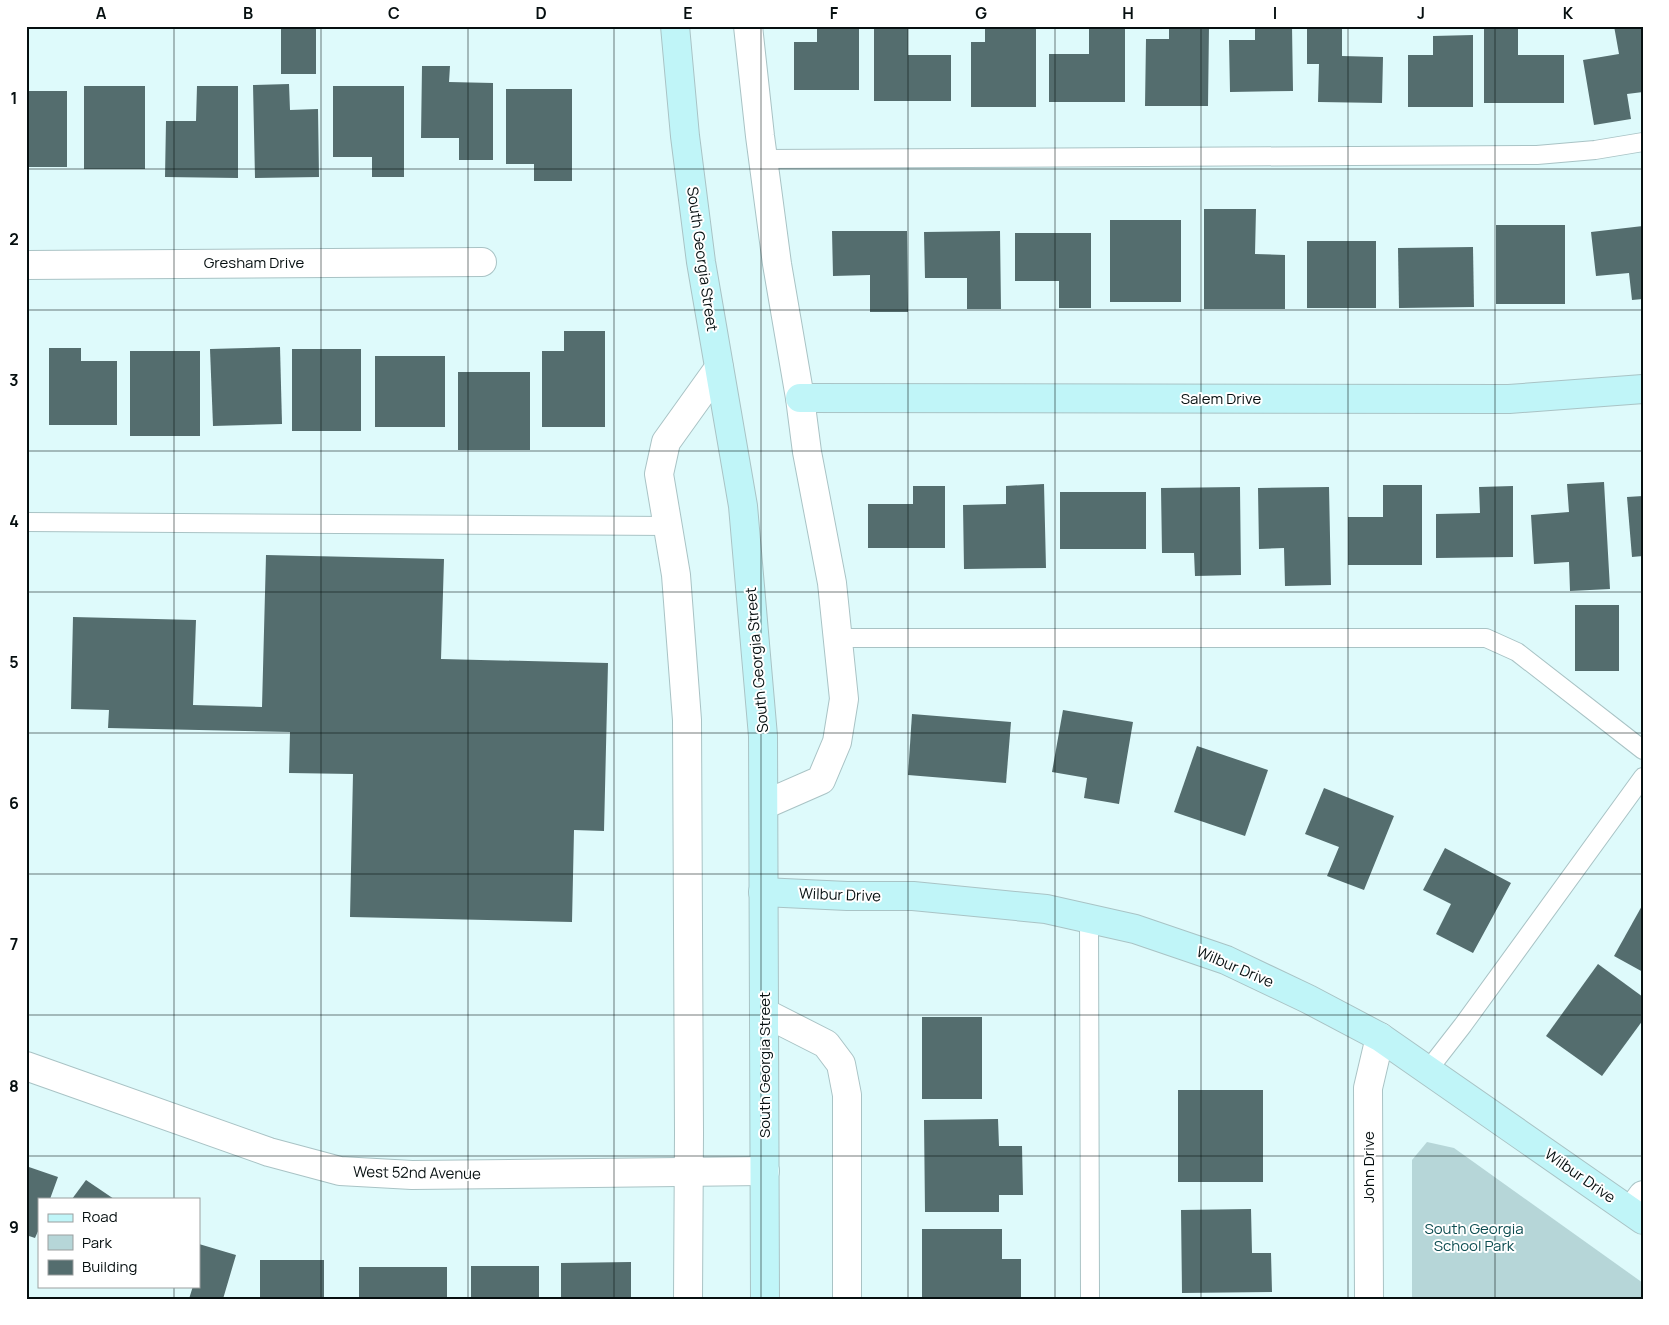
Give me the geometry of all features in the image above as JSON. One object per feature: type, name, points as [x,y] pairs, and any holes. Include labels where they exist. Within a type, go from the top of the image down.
[{"type":"street","name":"South Georgia Street","points":[[675,26],[685,136],[698,242],[743,506],[763,736],[765,1299]]},
{"type":"street","points":[[748,26],[777,264],[800,398],[807,452],[832,583],[844,699],[837,742],[821,780],[764,805]]},
{"type":"street","name":"Gresham Drive","points":[[26,265],[482,262]]},
{"type":"street","points":[[688,1299],[688,720],[676,575],[659,474],[666,442],[719,368]]},
{"type":"street","name":"Salem Drive","points":[[800,398],[1508,399],[1643,389]]},
{"type":"street","name":"Wilbur Drive","points":[[763,892],[847,896],[913,896],[1046,909],[1135,929],[1226,960],[1380,1037],[1639,1209]]},
{"type":"street","points":[[765,1013],[826,1044],[841,1064],[847,1095],[847,1299]]},
{"type":"street","name":"John Drive","points":[[1369,1299],[1368,1088],[1380,1037]]},
{"type":"street","name":"West 52nd Avenue","points":[[26,1066],[269,1152],[340,1171],[412,1175],[765,1171]]},
{"type":"lane","points":[[763,159],[1537,154],[1595,150],[1643,142]]},
{"type":"lane","points":[[26,522],[668,526]]},
{"type":"lane","points":[[838,638],[1486,638],[1517,652],[1643,750]]},
{"type":"lane","points":[[1428,1070],[1463,1025],[1643,777]]},
{"type":"lane","points":[[1089,919],[1090,1299]]},
{"type":"green space","name":"South Georgia School Park","points":[[1427,1142],[1454,1148],[1643,1283],[1643,1299],[1412,1299],[1412,1160]]},
{"type":"building","points":[[817,26],[859,26],[859,90],[794,90],[794,42],[817,42]]},
{"type":"building","points":[[874,26],[908,26],[908,55],[951,55],[951,101],[874,101]]},
{"type":"building","points":[[985,26],[1036,26],[1036,107],[971,107],[971,42],[985,42]]},
{"type":"building","points":[[1089,26],[1125,26],[1125,102],[1049,102],[1049,54],[1089,54]]},
{"type":"building","points":[[1169,26],[1209,26],[1208,106],[1145,106],[1146,39],[1169,39]]},
{"type":"building","points":[[1255,26],[1292,26],[1293,91],[1230,92],[1229,40],[1255,40]]},
{"type":"building","points":[[1307,26],[1342,26],[1342,56],[1383,57],[1382,103],[1318,102],[1319,64],[1307,64]]},
{"type":"building","points":[[1484,26],[1518,26],[1518,55],[1564,55],[1564,103],[1484,103]]},
{"type":"building","points":[[1614,26],[1643,26],[1643,92],[1627,94],[1631,119],[1594,125],[1583,60],[1619,54]]},
{"type":"building","points":[[281,29],[316,29],[316,74],[281,74]]},
{"type":"building","points":[[1473,35],[1473,107],[1408,107],[1408,55],[1433,55],[1433,36]]},
{"type":"building","points":[[422,66],[450,66],[449,82],[493,83],[493,160],[459,160],[459,138],[421,138]]},
{"type":"building","points":[[289,84],[290,110],[318,109],[319,177],[255,178],[253,85]]},
{"type":"building","points":[[84,86],[145,86],[145,169],[84,169]]},
{"type":"building","points":[[197,86],[238,86],[238,178],[165,177],[166,121],[196,121]]},
{"type":"building","points":[[333,86],[404,86],[404,177],[372,177],[372,157],[333,157]]},
{"type":"building","points":[[506,89],[572,89],[572,181],[534,181],[534,164],[506,164]]},
{"type":"building","points":[[26,91],[67,91],[67,167],[26,167]]},
{"type":"building","points":[[1204,209],[1256,209],[1255,254],[1285,255],[1285,309],[1204,309]]},
{"type":"building","points":[[1110,220],[1181,220],[1181,302],[1110,302]]},
{"type":"building","points":[[1496,225],[1565,225],[1565,304],[1496,304]]},
{"type":"building","points":[[1643,226],[1643,299],[1632,300],[1629,273],[1596,276],[1591,232]]},
{"type":"building","points":[[832,231],[907,231],[908,312],[870,312],[870,275],[833,276]]},
{"type":"building","points":[[1000,231],[1001,309],[967,309],[967,278],[925,278],[924,232]]},
{"type":"building","points":[[1015,233],[1091,233],[1091,308],[1059,308],[1059,281],[1015,281]]},
{"type":"building","points":[[1307,241],[1376,241],[1376,308],[1307,308]]},
{"type":"building","points":[[1473,247],[1474,307],[1399,308],[1398,248]]},
{"type":"building","points":[[564,331],[605,331],[605,427],[542,427],[542,351],[564,351]]},
{"type":"building","points":[[280,347],[282,424],[213,426],[210,349]]},
{"type":"building","points":[[49,348],[81,348],[81,361],[117,361],[117,425],[49,425]]},
{"type":"building","points":[[292,349],[361,349],[361,431],[292,431]]},
{"type":"building","points":[[130,351],[200,351],[200,436],[130,436]]},
{"type":"building","points":[[375,356],[445,356],[445,427],[375,427]]},
{"type":"building","points":[[458,372],[530,372],[530,450],[458,450]]},
{"type":"building","points":[[1604,482],[1610,589],[1570,591],[1569,562],[1534,564],[1531,515],[1569,512],[1567,484]]},
{"type":"building","points":[[1044,484],[1046,568],[964,569],[963,505],[1006,504],[1006,486]]},
{"type":"building","points":[[1383,485],[1422,485],[1422,565],[1348,565],[1348,517],[1383,517]]},
{"type":"building","points":[[913,486],[945,486],[945,548],[868,548],[868,504],[913,504]]},
{"type":"building","points":[[1513,486],[1513,557],[1436,558],[1436,514],[1480,513],[1479,487]]},
{"type":"building","points":[[1240,487],[1241,575],[1195,576],[1194,553],[1162,553],[1161,488]]},
{"type":"building","points":[[1329,487],[1331,585],[1285,586],[1284,548],[1259,549],[1258,488]]},
{"type":"building","points":[[1060,492],[1146,492],[1146,549],[1060,549]]},
{"type":"building","points":[[1643,496],[1643,556],[1632,557],[1627,497]]},
{"type":"building","points":[[266,555],[444,559],[441,659],[608,663],[604,831],[574,830],[572,922],[350,917],[353,774],[289,773],[290,732],[108,728],[109,710],[71,709],[73,617],[196,620],[193,705],[262,707]]},
{"type":"building","points":[[1575,605],[1619,605],[1619,671],[1575,671]]},
{"type":"building","points":[[1063,710],[1133,722],[1119,804],[1084,798],[1087,778],[1052,772]]},
{"type":"building","points":[[912,714],[1011,722],[1006,783],[908,775]]},
{"type":"building","points":[[1197,746],[1268,770],[1245,836],[1174,812]]},
{"type":"building","points":[[1324,788],[1394,816],[1364,890],[1327,876],[1339,847],[1305,834]]},
{"type":"building","points":[[1445,848],[1511,883],[1473,953],[1436,934],[1451,904],[1423,890]]},
{"type":"building","points":[[1643,904],[1643,972],[1614,956]]},
{"type":"building","points":[[1598,964],[1643,997],[1643,1020],[1602,1076],[1546,1036]]},
{"type":"building","points":[[922,1017],[982,1017],[982,1099],[922,1099]]},
{"type":"building","points":[[1178,1090],[1263,1090],[1263,1182],[1178,1182]]},
{"type":"building","points":[[998,1119],[999,1146],[1022,1146],[1023,1195],[999,1195],[999,1212],[925,1212],[924,1120]]},
{"type":"building","points":[[26,1166],[58,1177],[50,1198],[38,1198],[38,1231],[35,1238],[26,1235]]},
{"type":"building","points":[[86,1180],[113,1198],[73,1198]]},
{"type":"building","points":[[1251,1209],[1252,1253],[1271,1253],[1272,1292],[1182,1293],[1181,1210]]},
{"type":"building","points":[[922,1229],[1002,1229],[1002,1259],[1021,1259],[1021,1299],[922,1299]]},
{"type":"building","points":[[200,1244],[236,1255],[223,1299],[189,1299],[192,1288],[200,1288]]},
{"type":"building","points":[[260,1260],[324,1260],[324,1299],[260,1299]]},
{"type":"building","points":[[631,1262],[631,1299],[561,1299],[561,1263]]},
{"type":"building","points":[[471,1266],[539,1266],[539,1299],[471,1299]]},
{"type":"building","points":[[359,1267],[447,1267],[447,1299],[359,1299]]}]
